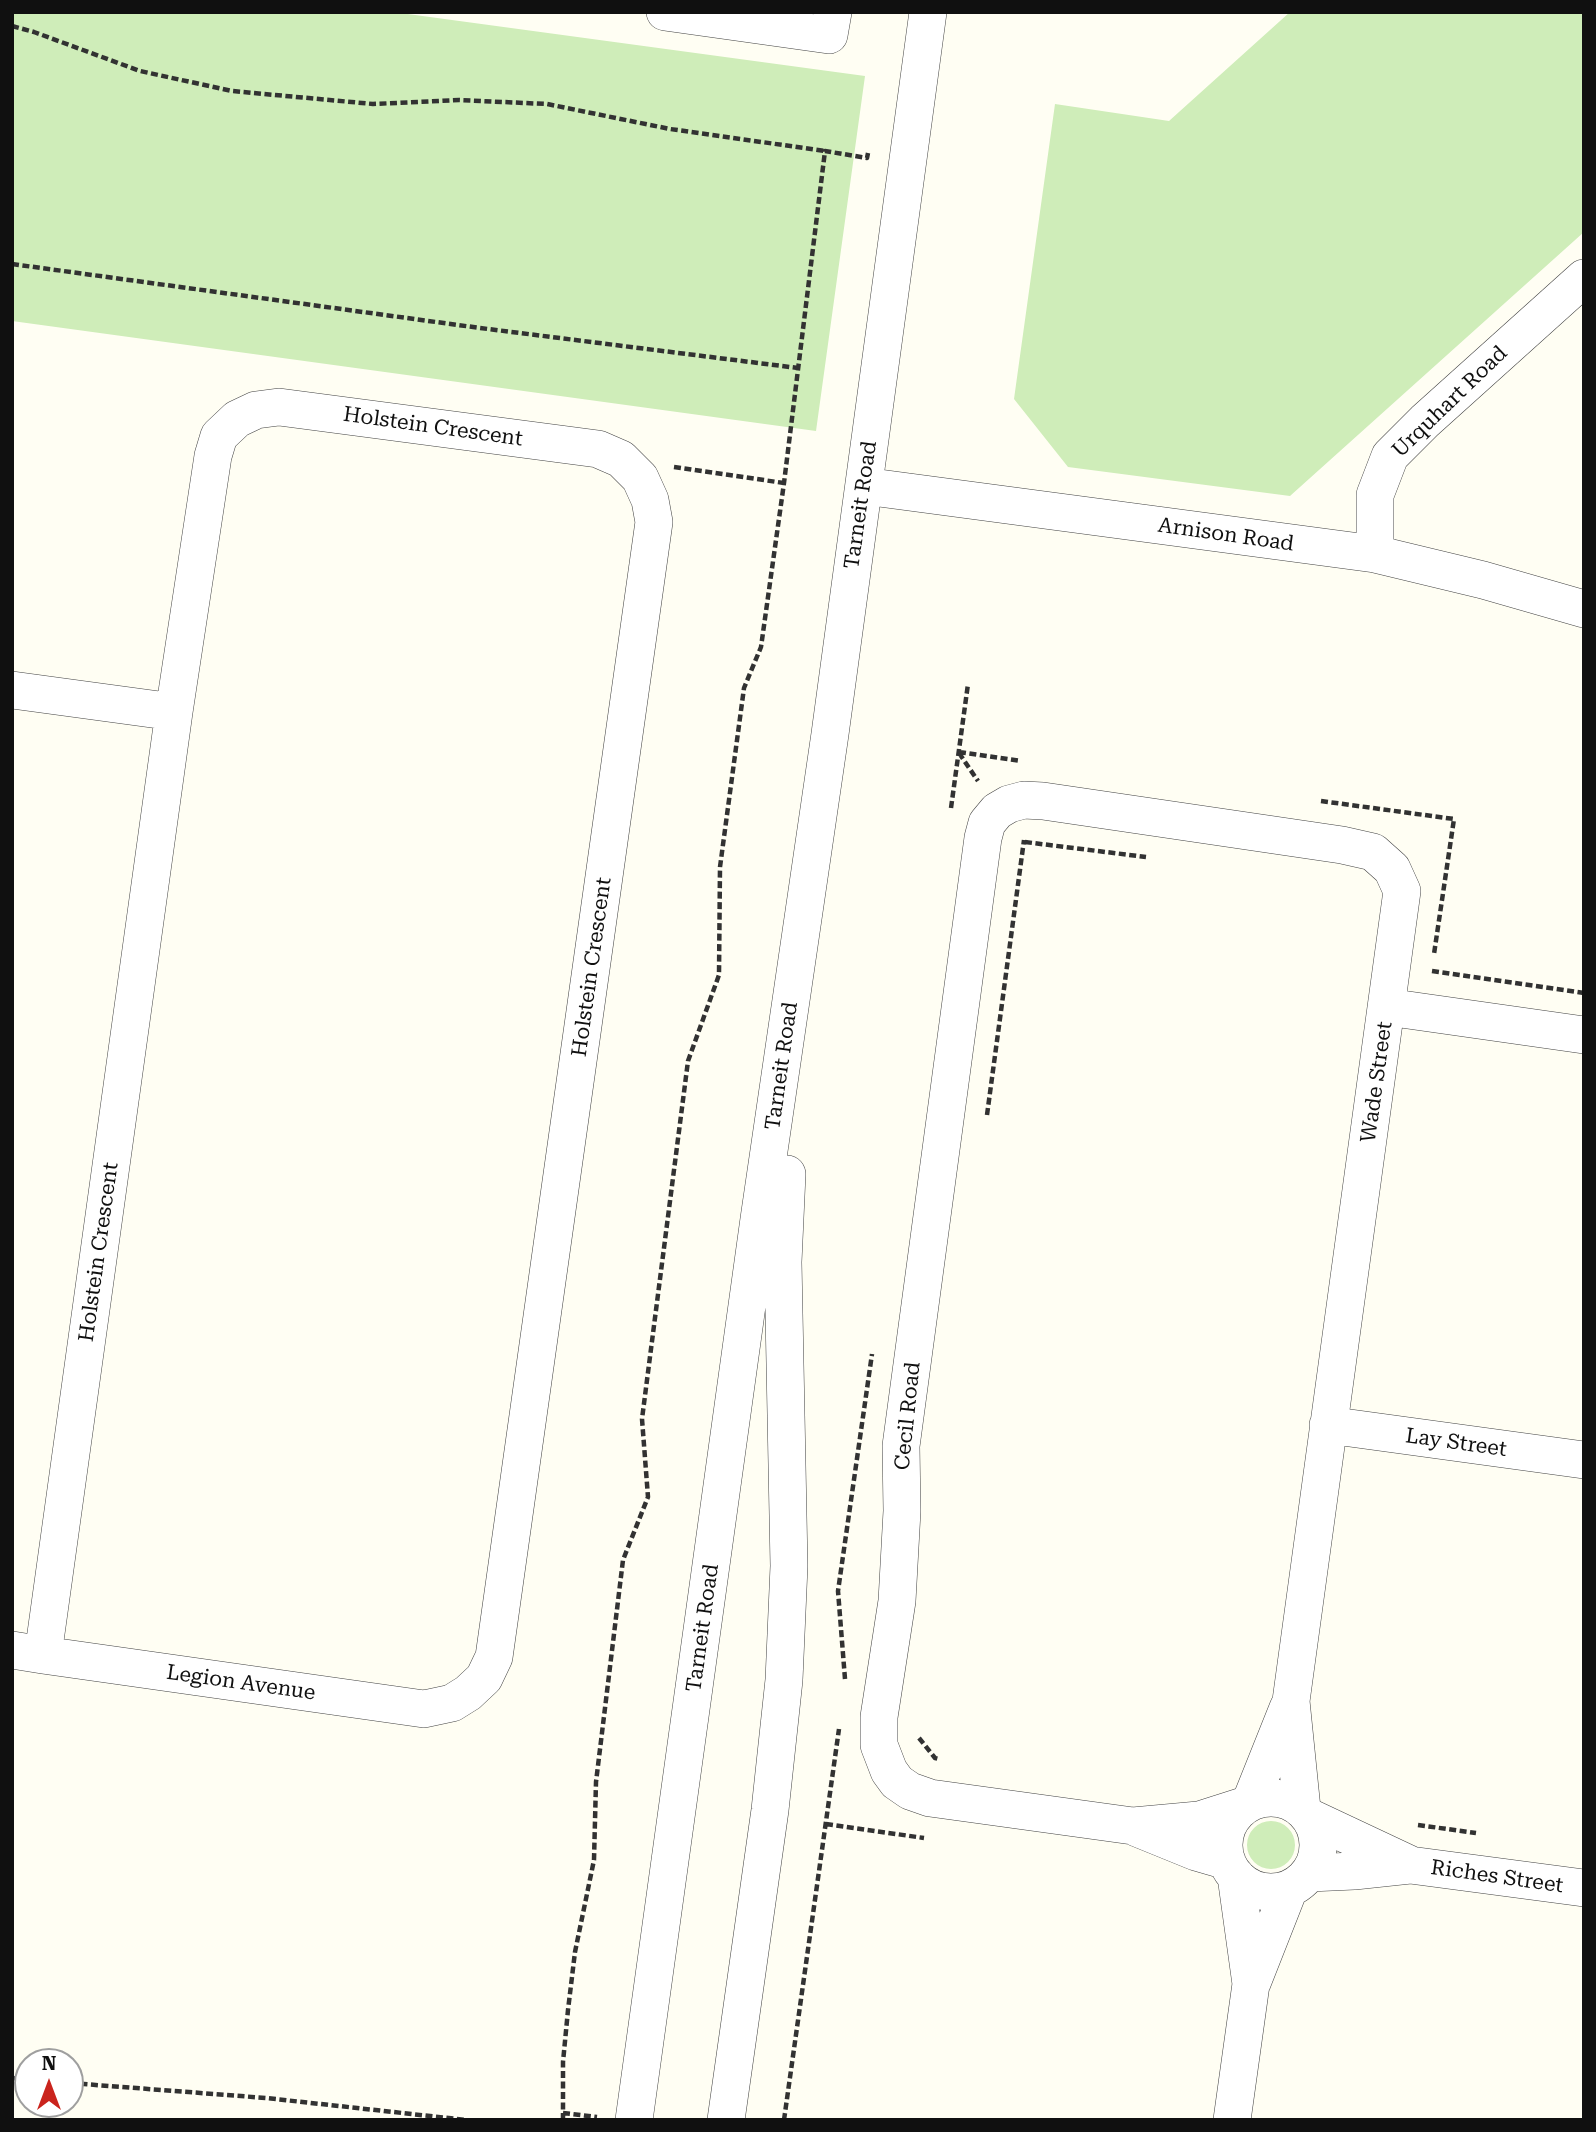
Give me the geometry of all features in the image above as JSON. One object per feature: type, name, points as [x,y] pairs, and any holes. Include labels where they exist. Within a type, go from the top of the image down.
[{"type":"street","points":[[665,12],[831,24]]},
{"type":"street","name":"Tarneit Road","points":[[622,2119],[830,734],[928,12]]},
{"type":"street","name":"Urquhart Road","points":[[1375,555],[1375,495],[1390,456],[1584,278]]},
{"type":"street","name":"Holstein Crescent","points":[[28,1653],[213,456],[219,436],[237,419],[256,410],[279,407],[598,449],[621,459],[640,478],[650,500],[654,522],[494,1657],[484,1678],[468,1693]]},
{"type":"street","name":"Arnison Road","points":[[864,486],[1375,555],[1483,580],[1584,609]]},
{"type":"street","points":[[12,690],[174,712]]},
{"type":"street","points":[[726,2120],[770,1810],[784,1680],[789,1566],[783,1262],[786,1198],[788,1159],[819,909],[830,734]]},
{"type":"street","name":"Wade Street","points":[[997,811],[1024,800],[1043,801],[1342,845],[1373,852],[1392,869],[1402,891],[1291,1701],[1248,1804]]},
{"type":"street","name":"Cecil Road","points":[[997,811],[987,823],[982,838],[901,1446],[902,1511],[897,1601],[878,1734],[883,1757],[897,1782],[910,1791],[930,1798],[1133,1826],[1199,1820],[1248,1804]]},
{"type":"street","points":[[1387,1007],[1584,1035]]},
{"type":"street","name":"Lay Street","points":[[1328,1425],[1584,1460]]},
{"type":"street","name":"Legion Avenue","points":[[28,1653],[424,1709],[452,1703],[468,1693]]},
{"type":"street","name":"Wade Street","points":[[1291,1701],[1306,1813]]},
{"type":"street","points":[[1232,2120],[1251,1984],[1299,1881],[1316,1860],[1319,1845],[1316,1830],[1306,1813],[1291,1801],[1278,1798],[1263,1798],[1248,1804],[1234,1816],[1226,1830],[1224,1845],[1232,1869],[1251,1984]]},
{"type":"street","name":"Riches Street","points":[[1306,1813],[1410,1865]]},
{"type":"street","name":"Cecil Road","points":[[1133,1826],[1232,1869]]},
{"type":"street","name":"Riches Street","points":[[1299,1881],[1410,1865],[1584,1888]]},
{"type":"street","points":[[1232,1869],[1247,1885],[1260,1891],[1275,1892],[1299,1881]]},
{"type":"path","points":[[12,26],[140,71],[232,91],[373,104],[460,100],[547,104],[670,129],[867,158],[869,146]]},
{"type":"path","points":[[563,2120],[563,2062],[568,2010],[575,1952],[594,1860],[596,1782],[623,1560],[648,1497],[642,1419],[688,1061],[719,975],[720,867],[744,688],[761,647],[825,151]]},
{"type":"path","points":[[12,264],[798,368]]},
{"type":"path","points":[[621,459],[784,483]]},
{"type":"path","points":[[959,752],[1028,762]]},
{"type":"path","points":[[1316,800],[1454,819],[1432,971],[1584,993]]},
{"type":"path","points":[[1025,842],[1147,857]]},
{"type":"path","points":[[917,1736],[935,1758],[949,1760]]},
{"type":"path","points":[[826,1824],[931,1839]]},
{"type":"path","points":[[1411,1824],[1478,1833]]},
{"type":"path","points":[[84,2084],[266,2098],[466,2120]]},
{"type":"path","points":[[563,2113],[622,2119]]},
{"type":"green space","points":[[12,12],[393,12],[865,76],[816,431],[12,321]]},
{"type":"green space","points":[[1290,12],[1584,12],[1584,232],[1290,496],[1068,467],[1014,399],[1055,104],[1169,121]]},
{"type":"green space","points":[[1271,1821],[1280,1822],[1288,1828],[1294,1836],[1294,1854],[1288,1862],[1280,1868],[1271,1869],[1262,1868],[1254,1862],[1248,1854],[1247,1845],[1248,1836],[1254,1828],[1262,1822]]}]
